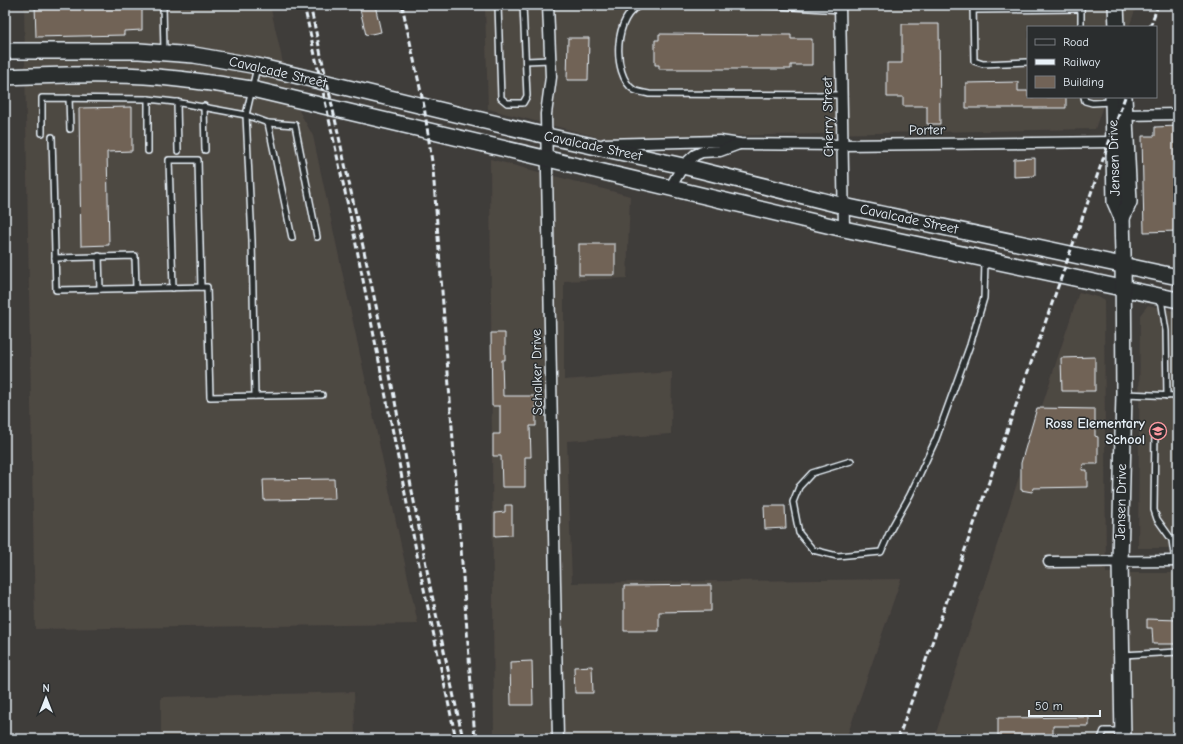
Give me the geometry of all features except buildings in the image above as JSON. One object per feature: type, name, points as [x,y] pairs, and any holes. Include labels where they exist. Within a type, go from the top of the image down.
[{"type":"main road","points":[[1116,5],[1117,26]]},
{"type":"main road","name":"Cavalcade Street","points":[[5,51],[111,50],[164,52],[202,56],[257,66],[547,136],[683,166],[844,206],[1178,276]]},
{"type":"main road","points":[[111,50],[111,74]]},
{"type":"main road","name":"Cavalcade Street","points":[[5,77],[111,74],[180,78],[252,89],[844,229],[1178,300]]},
{"type":"main road","points":[[384,119],[390,98]]},
{"type":"main road","name":"Jensen Drive","points":[[1116,99],[1125,116],[1129,202],[1122,218]]},
{"type":"main road","name":"Jensen Drive","points":[[1116,99],[1114,142],[1115,202],[1122,218],[1123,264],[1124,394],[1120,561],[1123,735]]},
{"type":"street","name":"Schalker Drive","points":[[548,5],[551,77],[546,114],[558,739]]},
{"type":"street","name":"Cherry Street","points":[[840,8],[844,229]]},
{"type":"street","points":[[1125,116],[1178,114]]},
{"type":"street","name":"Porter","points":[[583,144],[720,141],[740,144],[842,145],[1114,142]]},
{"type":"street","name":"Porter","points":[[670,188],[683,166],[694,155],[702,152],[720,151],[740,144]]},
{"type":"street","points":[[1049,562],[1176,561]]},
{"type":"lane","points":[[163,5],[164,52]]},
{"type":"lane","points":[[498,5],[501,98],[507,103],[523,102],[526,100],[526,61],[522,5]]},
{"type":"lane","points":[[642,5],[638,6],[627,17],[620,33],[620,66],[626,80],[634,90],[649,94],[842,95]]},
{"type":"lane","points":[[762,5],[840,8]]},
{"type":"lane","points":[[1027,62],[983,64],[974,61],[973,8],[1081,7],[1081,26]]},
{"type":"lane","points":[[526,61],[550,60]]},
{"type":"lane","points":[[255,396],[252,240],[246,115],[257,66]]},
{"type":"lane","points":[[42,133],[42,98],[148,99],[177,102],[246,115],[268,123],[295,125],[317,237]]},
{"type":"lane","points":[[69,98],[70,129]]},
{"type":"lane","points":[[1084,98],[1085,101],[1092,103],[1116,99]]},
{"type":"lane","points":[[148,99],[148,151]]},
{"type":"lane","points":[[177,102],[178,151]]},
{"type":"lane","points":[[204,106],[205,150]]},
{"type":"lane","points":[[268,123],[292,238]]},
{"type":"lane","points":[[52,137],[56,290],[207,287],[210,397],[322,395]]},
{"type":"lane","points":[[173,288],[169,160],[198,160],[201,288]]},
{"type":"lane","points":[[99,256],[100,289]]},
{"type":"lane","points":[[55,258],[135,256],[136,288]]},
{"type":"lane","points":[[851,461],[812,473],[799,487],[793,502],[799,533],[813,550],[837,556],[881,552],[891,528],[910,495],[936,439],[970,345],[984,298],[985,258]]},
{"type":"lane","points":[[1161,296],[1166,331],[1167,396]]},
{"type":"lane","points":[[1124,394],[1178,396]]},
{"type":"lane","points":[[1155,432],[1154,510],[1160,523],[1170,536],[1176,561]]},
{"type":"lane","points":[[1121,655],[1178,652]]},
{"type":"lane","points":[[1101,739],[1104,731],[1123,735]]},
{"type":"shaded area","points":[[24,5],[270,5],[283,63],[298,109],[313,136],[418,624],[35,629]]},
{"type":"shaded area","points":[[485,5],[1137,5],[1129,26],[1027,26],[1027,98],[1106,98],[1095,129],[601,138],[488,109]]},
{"type":"shaded area","points":[[490,159],[630,196],[627,278],[564,281],[564,380],[672,372],[671,434],[567,441],[572,583],[901,579],[846,739],[494,739]]},
{"type":"shaded area","points":[[1079,292],[1104,299],[1106,573],[1178,573],[1178,739],[934,739]]},
{"type":"shaded area","name":"Ross Elementary School","points":[[1148,305],[1178,312],[1178,548],[1138,548],[1140,315]]},
{"type":"shaded area","points":[[354,692],[355,739],[161,739],[161,697]]},
{"type":"railway","points":[[304,5],[352,224],[421,575],[456,739]]},
{"type":"railway","points":[[310,5],[382,333],[430,586],[463,739]]},
{"type":"railway","points":[[402,5],[424,106],[433,169],[475,739]]},
{"type":"railway","points":[[1150,26],[1158,5]]},
{"type":"railway","points":[[898,739],[1125,98]]},
{"type":"place","name":"Ross Elementary School","points":[[1158,431]]}]
